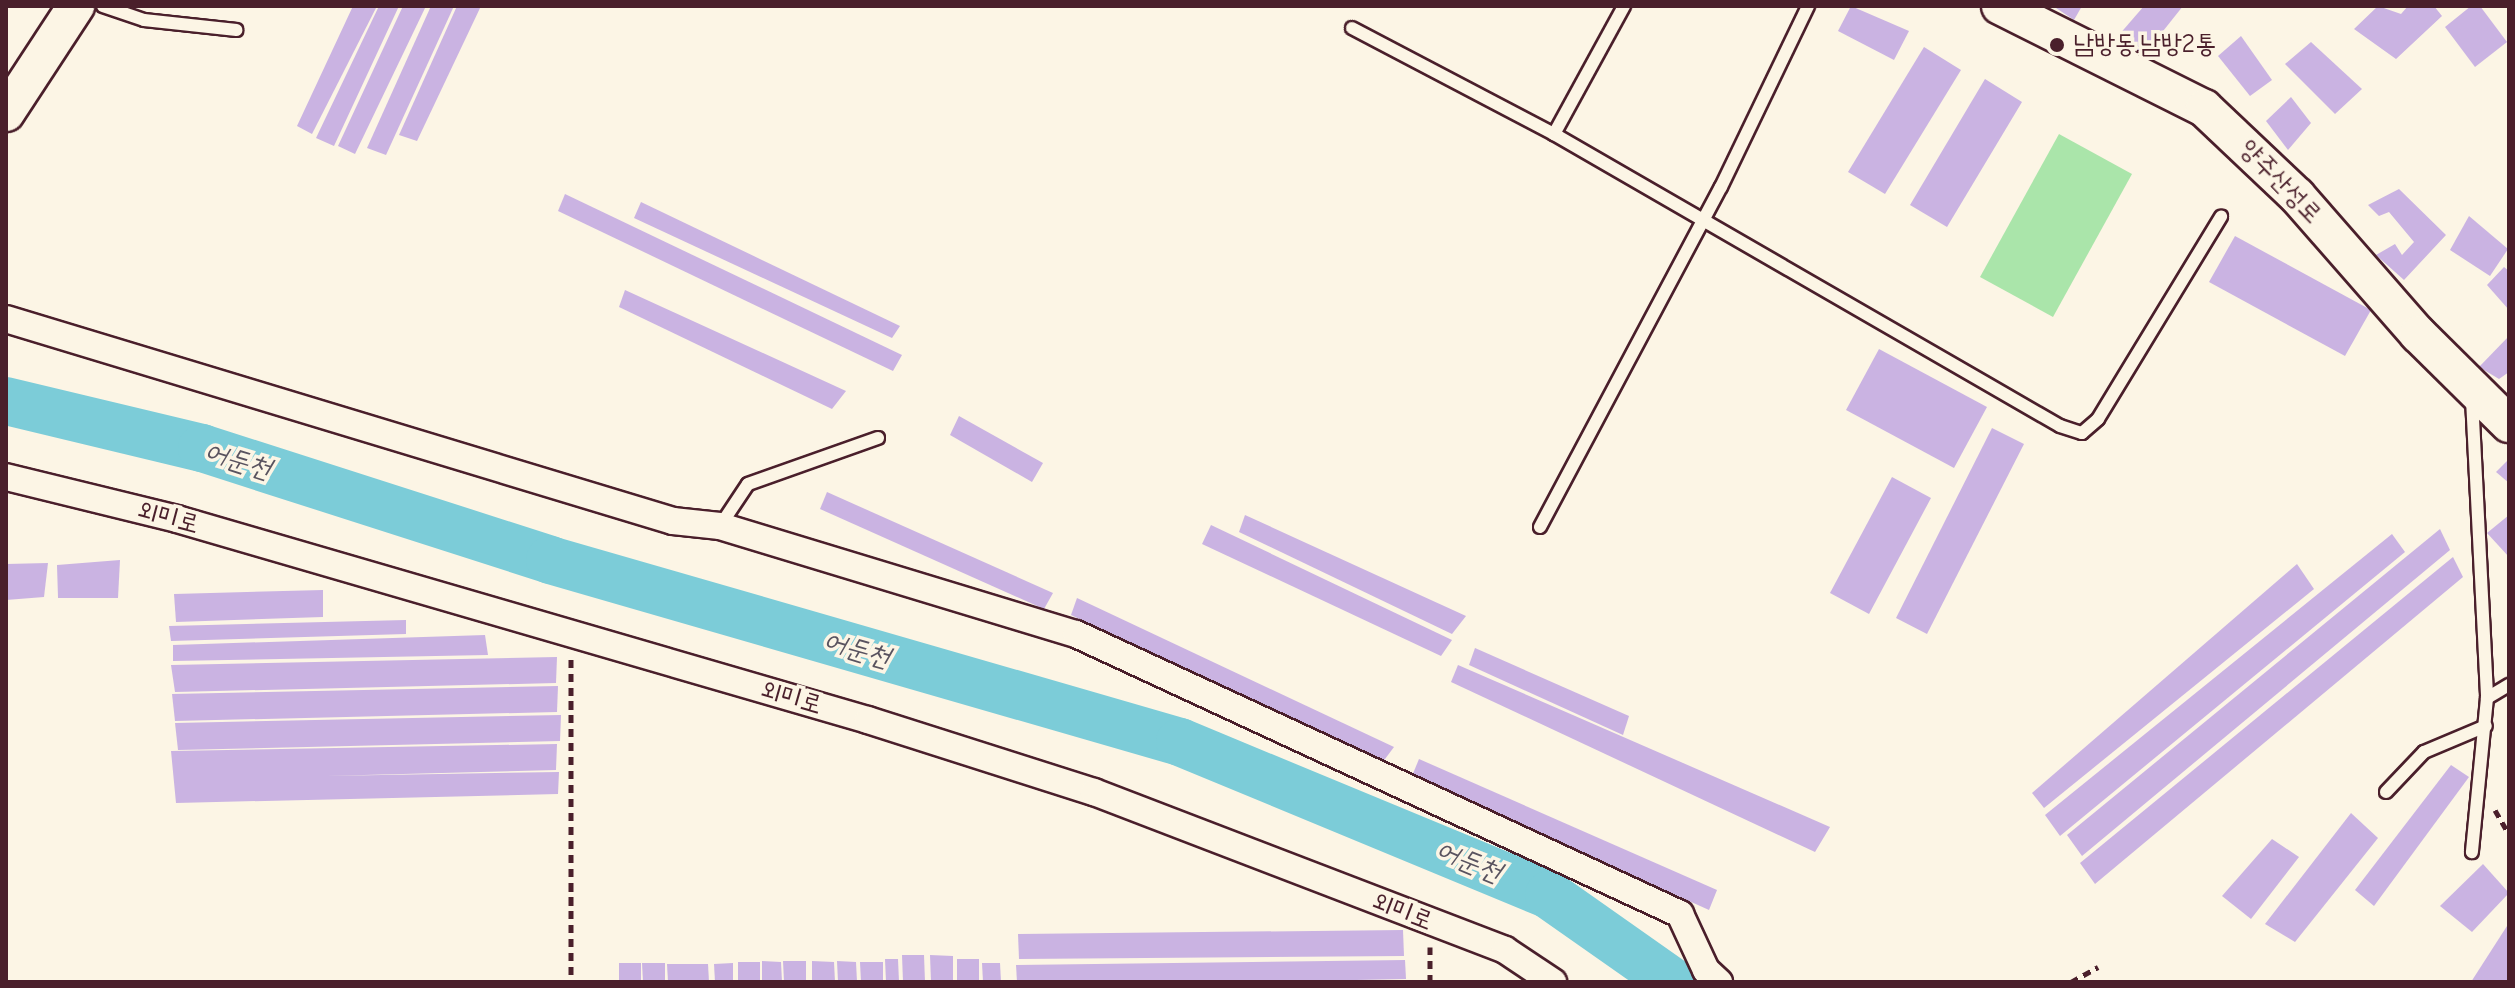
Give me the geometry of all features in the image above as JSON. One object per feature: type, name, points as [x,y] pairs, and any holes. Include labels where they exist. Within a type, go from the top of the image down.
[{"type":"street","points":[[6,113],[76,6]]},
{"type":"street","name":"양주산성로","points":[[2000,6],[2204,108],[2297,196],[2471,387],[2509,424]]},
{"type":"street","points":[[6,319],[673,521],[720,526],[1076,634],[1680,914],[1706,970],[1719,982]]},
{"type":"street","name":"외미로","points":[[6,477],[177,519],[570,636],[868,720],[1094,792],[1505,950],[1553,982]]},
{"type":"lane","points":[[103,6],[144,20],[236,30]]},
{"type":"lane","points":[[1554,134],[1624,6]]},
{"type":"lane","points":[[1540,527],[1703,217],[1808,6]]},
{"type":"lane","points":[[1352,28],[1554,134],[1703,217],[2060,426],[2082,433],[2098,419],[2221,217]]},
{"type":"lane","points":[[2471,387],[2487,698],[2472,852]]},
{"type":"lane","points":[[720,526],[748,484],[878,438]]},
{"type":"lane","points":[[2487,698],[2509,685]]},
{"type":"lane","points":[[2386,792],[2424,752],[2486,726]]},
{"type":"path","points":[[570,636],[571,982]]},
{"type":"path","points":[[1430,923],[1430,982]]},
{"type":"path","points":[[2071,982],[2098,967]]},
{"type":"green space","points":[[2059,134],[2132,174],[2053,317],[1980,277]]},
{"type":"building","points":[[353,6],[377,6],[312,134],[297,126]]},
{"type":"building","points":[[379,6],[399,6],[334,146],[316,138]]},
{"type":"building","points":[[403,6],[426,6],[355,154],[338,146]]},
{"type":"building","points":[[431,6],[454,6],[386,155],[367,148]]},
{"type":"building","points":[[457,6],[481,6],[417,141],[399,135]]},
{"type":"building","points":[[1851,6],[1909,31],[1894,60],[1838,31]]},
{"type":"building","points":[[2053,6],[2082,6],[2074,20]]},
{"type":"building","points":[[2144,6],[2183,6],[2144,55],[2118,36]]},
{"type":"building","points":[[2378,6],[2401,14],[2408,6],[2434,6],[2442,16],[2396,59],[2354,29]]},
{"type":"building","points":[[2471,6],[2480,6],[2507,42],[2475,67],[2445,27]]},
{"type":"building","points":[[2241,36],[2272,80],[2250,96],[2218,56]]},
{"type":"building","points":[[2311,42],[2362,89],[2335,114],[2285,64]]},
{"type":"building","points":[[1924,47],[1961,70],[1885,194],[1848,172]]},
{"type":"building","points":[[1985,79],[2022,102],[1947,227],[1910,205]]},
{"type":"building","points":[[2291,97],[2311,123],[2288,150],[2266,121]]},
{"type":"building","points":[[2399,189],[2446,235],[2404,280],[2376,255],[2395,244],[2402,255],[2414,242],[2389,212],[2379,216],[2368,205]]},
{"type":"building","points":[[565,194],[902,355],[893,371],[558,211]]},
{"type":"building","points":[[641,202],[900,326],[892,338],[634,218]]},
{"type":"building","points":[[2469,216],[2508,249],[2490,276],[2450,250]]},
{"type":"building","points":[[2235,236],[2371,310],[2345,356],[2209,282]]},
{"type":"building","points":[[2504,267],[2509,271],[2509,310],[2487,285]]},
{"type":"building","points":[[625,290],[846,391],[832,409],[619,307]]},
{"type":"building","points":[[2509,336],[2509,372],[2499,379],[2479,367]]},
{"type":"building","points":[[1879,349],[1987,407],[1954,468],[1846,410]]},
{"type":"building","points":[[959,416],[1043,463],[1032,482],[950,435]]},
{"type":"building","points":[[1992,428],[2024,444],[1927,634],[1896,618]]},
{"type":"building","points":[[2509,459],[2509,483],[2496,472]]},
{"type":"building","points":[[1892,477],[1931,498],[1869,614],[1830,593]]},
{"type":"building","points":[[827,492],[1053,593],[1044,609],[820,509]]},
{"type":"building","points":[[1245,515],[1466,616],[1452,634],[1239,532]]},
{"type":"building","points":[[2509,515],[2509,557],[2487,533]]},
{"type":"building","points":[[1211,525],[1452,640],[1441,656],[1202,544]]},
{"type":"building","points":[[2440,529],[2450,550],[2082,856],[2067,835]]},
{"type":"building","points":[[2392,534],[2405,552],[2060,836],[2045,815]]},
{"type":"building","points":[[2453,557],[2463,577],[2095,884],[2080,863]]},
{"type":"building","points":[[120,560],[118,598],[58,598],[57,565]]},
{"type":"building","points":[[48,563],[44,597],[6,600],[6,564]]},
{"type":"building","points":[[2297,564],[2314,589],[2044,808],[2032,793]]},
{"type":"building","points":[[323,590],[323,617],[176,622],[174,594]]},
{"type":"building","points":[[1077,598],[1394,747],[1382,763],[1071,615]]},
{"type":"building","points":[[406,620],[406,634],[171,641],[169,626]]},
{"type":"building","points":[[485,635],[488,655],[173,661],[173,645]]},
{"type":"building","points":[[1475,648],[1629,716],[1623,735],[1469,665]]},
{"type":"building","points":[[557,657],[556,683],[175,692],[171,665]]},
{"type":"building","points":[[1458,665],[1830,827],[1815,852],[1451,682]]},
{"type":"building","points":[[558,686],[557,712],[175,721],[172,694]]},
{"type":"building","points":[[561,715],[560,741],[178,750],[175,723]]},
{"type":"building","points":[[557,744],[556,770],[325,776],[559,772],[558,794],[176,803],[171,751]]},
{"type":"building","points":[[1419,759],[1717,890],[1709,910],[1412,776]]},
{"type":"building","points":[[2451,765],[2469,777],[2374,906],[2355,890]]},
{"type":"building","points":[[2351,813],[2378,838],[2295,942],[2265,924]]},
{"type":"building","points":[[2272,839],[2299,857],[2251,919],[2222,896]]},
{"type":"building","points":[[2483,864],[2509,893],[2472,932],[2440,906]]},
{"type":"building","points":[[2507,926],[2509,982],[2471,982]]},
{"type":"building","points":[[1403,930],[1404,956],[1019,959],[1018,934]]},
{"type":"building","points":[[902,955],[924,955],[925,982],[903,982]]},
{"type":"building","points":[[930,955],[953,956],[953,982],[931,982]]},
{"type":"building","points":[[885,959],[898,959],[899,982],[886,982]]},
{"type":"building","points":[[957,959],[979,959],[979,982],[957,982]]},
{"type":"building","points":[[1405,960],[1406,979],[1263,982],[1017,982],[1016,965]]},
{"type":"building","points":[[762,961],[781,962],[782,982],[762,982]]},
{"type":"building","points":[[783,961],[806,961],[806,982],[784,982]]},
{"type":"building","points":[[812,961],[834,962],[835,982],[812,982]]},
{"type":"building","points":[[837,961],[856,962],[857,982],[838,982]]},
{"type":"building","points":[[738,962],[760,962],[760,982],[738,982]]},
{"type":"building","points":[[860,962],[883,962],[883,982],[861,982]]},
{"type":"building","points":[[619,963],[641,963],[641,982],[619,982]]},
{"type":"building","points":[[642,963],[665,963],[665,982],[643,982]]},
{"type":"building","points":[[733,963],[733,982],[715,982],[714,964]]},
{"type":"building","points":[[982,963],[1000,963],[1001,982],[983,982]]},
{"type":"building","points":[[667,964],[708,964],[709,982],[668,982]]},
{"type":"waterway","name":"어둔천","points":[[6,401],[202,448],[550,560],[1180,742],[1549,895],[1673,982]]},
{"type":"place","name":"남방동.남방2통","points":[[2057,45]]}]
